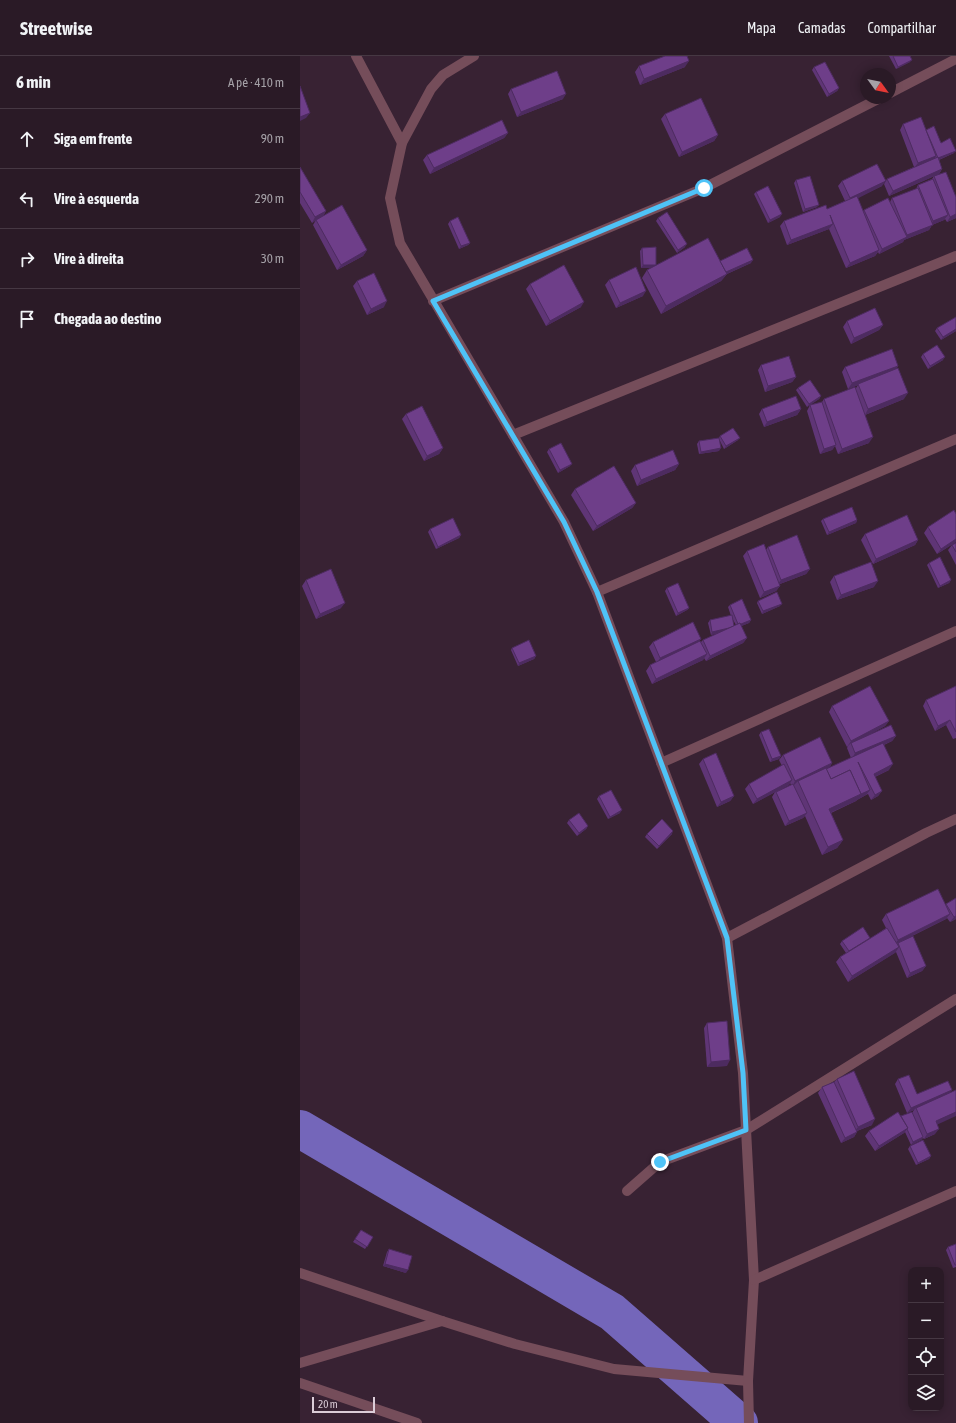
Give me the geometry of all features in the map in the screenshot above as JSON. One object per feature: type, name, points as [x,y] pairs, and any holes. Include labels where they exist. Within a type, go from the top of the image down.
[{"type":"street","points":[[356,56],[402,143]]},
{"type":"street","points":[[474,56],[444,75],[431,89],[402,143],[390,198],[400,244],[564,522],[597,592],[727,938],[743,1073],[754,1280],[748,1381],[749,1423]]},
{"type":"street","points":[[896,90],[956,59]]},
{"type":"street","points":[[433,301],[704,188],[868,104]]},
{"type":"street","points":[[513,435],[956,256]]},
{"type":"street","points":[[597,592],[956,439]]},
{"type":"street","points":[[661,763],[956,631]]},
{"type":"street","points":[[727,938],[926,833],[956,819]]},
{"type":"street","points":[[627,1191],[660,1162],[746,1130],[956,999]]},
{"type":"street","points":[[754,1280],[956,1191]]},
{"type":"street","points":[[300,1273],[515,1344],[614,1369],[748,1381]]},
{"type":"street","points":[[300,1363],[442,1321]]},
{"type":"street","points":[[300,1383],[417,1423]]},
{"type":"building","points":[[665,56],[687,56],[689,61],[644,79],[639,66]]},
{"type":"building","points":[[893,56],[910,56],[912,60],[898,67]]},
{"type":"building","points":[[825,62],[839,88],[829,94],[814,67]]},
{"type":"building","points":[[557,71],[566,94],[521,112],[511,89]]},
{"type":"building","points":[[300,86],[310,113],[300,117]]},
{"type":"building","points":[[701,98],[718,135],[682,152],[665,114]]},
{"type":"building","points":[[921,117],[936,156],[918,163],[903,124]]},
{"type":"building","points":[[502,120],[508,133],[434,168],[427,155]]},
{"type":"building","points":[[934,126],[941,143],[950,138],[956,151],[938,158],[926,130]]},
{"type":"building","points":[[938,157],[942,169],[893,191],[887,179]]},
{"type":"building","points":[[877,164],[886,181],[850,198],[842,181]]},
{"type":"building","points":[[300,167],[326,211],[315,217],[300,192]]},
{"type":"building","points":[[946,172],[956,197],[956,214],[950,217],[934,176]]},
{"type":"building","points":[[810,176],[819,205],[805,209],[796,180]]},
{"type":"building","points":[[933,179],[948,215],[933,221],[918,185]]},
{"type":"building","points":[[768,186],[782,214],[770,220],[756,192]]},
{"type":"building","points":[[918,188],[933,225],[907,235],[892,198]]},
{"type":"building","points":[[857,196],[879,250],[850,263],[830,215],[833,224],[791,240],[784,221],[826,205],[827,209]]},
{"type":"building","points":[[888,198],[907,237],[882,249],[864,210]]},
{"type":"building","points":[[342,205],[367,250],[341,265],[316,220]]},
{"type":"building","points":[[667,212],[687,244],[678,250],[658,218]]},
{"type":"building","points":[[458,217],[470,243],[461,246],[450,221]]},
{"type":"building","points":[[708,238],[727,274],[666,306],[647,270]]},
{"type":"building","points":[[656,247],[656,265],[643,265],[642,248]]},
{"type":"building","points":[[747,248],[753,260],[726,272],[720,261]]},
{"type":"building","points":[[564,265],[584,302],[550,321],[530,284]]},
{"type":"building","points":[[636,267],[646,291],[620,303],[609,280]]},
{"type":"building","points":[[374,273],[387,301],[371,309],[357,281]]},
{"type":"building","points":[[875,308],[883,325],[854,338],[847,321]]},
{"type":"building","points":[[956,317],[956,329],[943,337],[937,328]]},
{"type":"building","points":[[937,345],[945,357],[930,366],[923,354]]},
{"type":"building","points":[[892,349],[898,366],[852,383],[845,367]]},
{"type":"building","points":[[789,356],[796,377],[768,386],[761,365]]},
{"type":"building","points":[[898,368],[908,393],[868,409],[858,384]]},
{"type":"building","points":[[810,380],[821,396],[809,404],[798,388]]},
{"type":"building","points":[[855,387],[873,437],[842,449],[824,399]]},
{"type":"building","points":[[796,396],[801,409],[767,422],[762,409]]},
{"type":"building","points":[[822,402],[836,445],[824,449],[810,405]]},
{"type":"building","points":[[422,406],[443,448],[427,456],[406,414]]},
{"type":"building","points":[[733,428],[740,438],[726,446],[720,436]]},
{"type":"building","points":[[719,438],[721,448],[701,452],[699,441]]},
{"type":"building","points":[[561,443],[572,464],[560,470],[549,449]]},
{"type":"building","points":[[673,450],[679,464],[641,480],[635,465]]},
{"type":"building","points":[[614,466],[636,503],[597,526],[575,489]]},
{"type":"building","points":[[852,507],[857,520],[829,532],[823,519]]},
{"type":"building","points":[[954,510],[956,514],[956,539],[941,549],[928,527]]},
{"type":"building","points":[[907,515],[918,540],[876,559],[865,534]]},
{"type":"building","points":[[453,518],[461,535],[438,547],[430,529]]},
{"type":"building","points":[[797,535],[810,569],[781,580],[768,547]]},
{"type":"building","points":[[956,543],[956,552],[952,545]]},
{"type":"building","points":[[764,544],[780,586],[764,592],[747,551]]},
{"type":"building","points":[[940,557],[951,580],[940,586],[929,563]]},
{"type":"building","points":[[871,562],[878,581],[841,595],[834,576]]},
{"type":"building","points":[[331,569],[345,603],[320,614],[306,580]]},
{"type":"building","points":[[678,583],[689,608],[678,613],[667,588]]},
{"type":"building","points":[[777,592],[782,604],[763,611],[758,601]]},
{"type":"building","points":[[742,599],[751,620],[738,624],[730,605]]},
{"type":"building","points":[[732,615],[734,626],[712,632],[710,620]]},
{"type":"building","points":[[693,622],[701,639],[660,658],[653,642]]},
{"type":"building","points":[[740,623],[747,638],[710,656],[703,640]]},
{"type":"building","points":[[529,640],[536,656],[519,663],[512,648]]},
{"type":"building","points":[[700,641],[707,654],[656,679],[650,665]]},
{"type":"building","points":[[870,686],[889,721],[851,741],[832,706]]},
{"type":"building","points":[[956,686],[956,732],[950,720],[938,726],[926,700]]},
{"type":"building","points":[[891,725],[896,736],[855,753],[851,743]]},
{"type":"building","points":[[769,729],[781,756],[772,759],[761,732]]},
{"type":"building","points":[[820,737],[832,763],[795,781],[783,755]]},
{"type":"building","points":[[883,743],[893,764],[874,774],[882,791],[875,795],[858,762],[870,790],[861,794],[850,770],[831,779],[826,769]]},
{"type":"building","points":[[716,753],[734,796],[721,802],[703,759]]},
{"type":"building","points":[[784,764],[792,780],[757,799],[749,784]]},
{"type":"building","points":[[826,768],[831,779],[850,770],[861,794],[829,809],[843,840],[828,847],[798,781]]},
{"type":"building","points":[[793,784],[807,813],[789,821],[776,792]]},
{"type":"building","points":[[611,790],[622,810],[610,817],[599,796]]},
{"type":"building","points":[[579,813],[588,826],[579,833],[569,820]]},
{"type":"building","points":[[662,819],[673,831],[659,846],[647,834]]},
{"type":"building","points":[[938,889],[950,914],[898,940],[886,914]]},
{"type":"building","points":[[956,898],[956,916],[954,917],[946,904]]},
{"type":"building","points":[[863,927],[870,938],[849,951],[842,941]]},
{"type":"building","points":[[887,928],[899,947],[852,976],[840,957]]},
{"type":"building","points":[[913,936],[926,966],[910,973],[898,943]]},
{"type":"building","points":[[727,1021],[730,1060],[711,1062],[707,1023]]},
{"type":"building","points":[[854,1071],[875,1119],[858,1127],[837,1079]]},
{"type":"building","points":[[909,1075],[917,1094],[948,1081],[952,1090],[911,1108],[898,1079]]},
{"type":"building","points":[[834,1082],[857,1132],[845,1138],[822,1087]]},
{"type":"building","points":[[956,1090],[956,1112],[936,1121],[939,1129],[927,1134],[916,1108]]},
{"type":"building","points":[[898,1112],[908,1128],[879,1146],[869,1131]]},
{"type":"building","points":[[912,1112],[923,1137],[913,1142],[907,1129],[908,1128],[901,1116]]},
{"type":"building","points":[[923,1140],[931,1156],[918,1163],[910,1146]]},
{"type":"building","points":[[361,1230],[373,1237],[367,1247],[355,1239]]},
{"type":"building","points":[[956,1244],[956,1265],[955,1265],[948,1247]]},
{"type":"building","points":[[389,1249],[412,1256],[408,1270],[385,1264]]},
{"type":"waterway","points":[[300,1129],[612,1312],[739,1423]]},
{"type":"route","points":[[660,1162],[746,1130],[743,1073],[727,938],[597,592],[564,522],[433,301],[704,188]]}]
